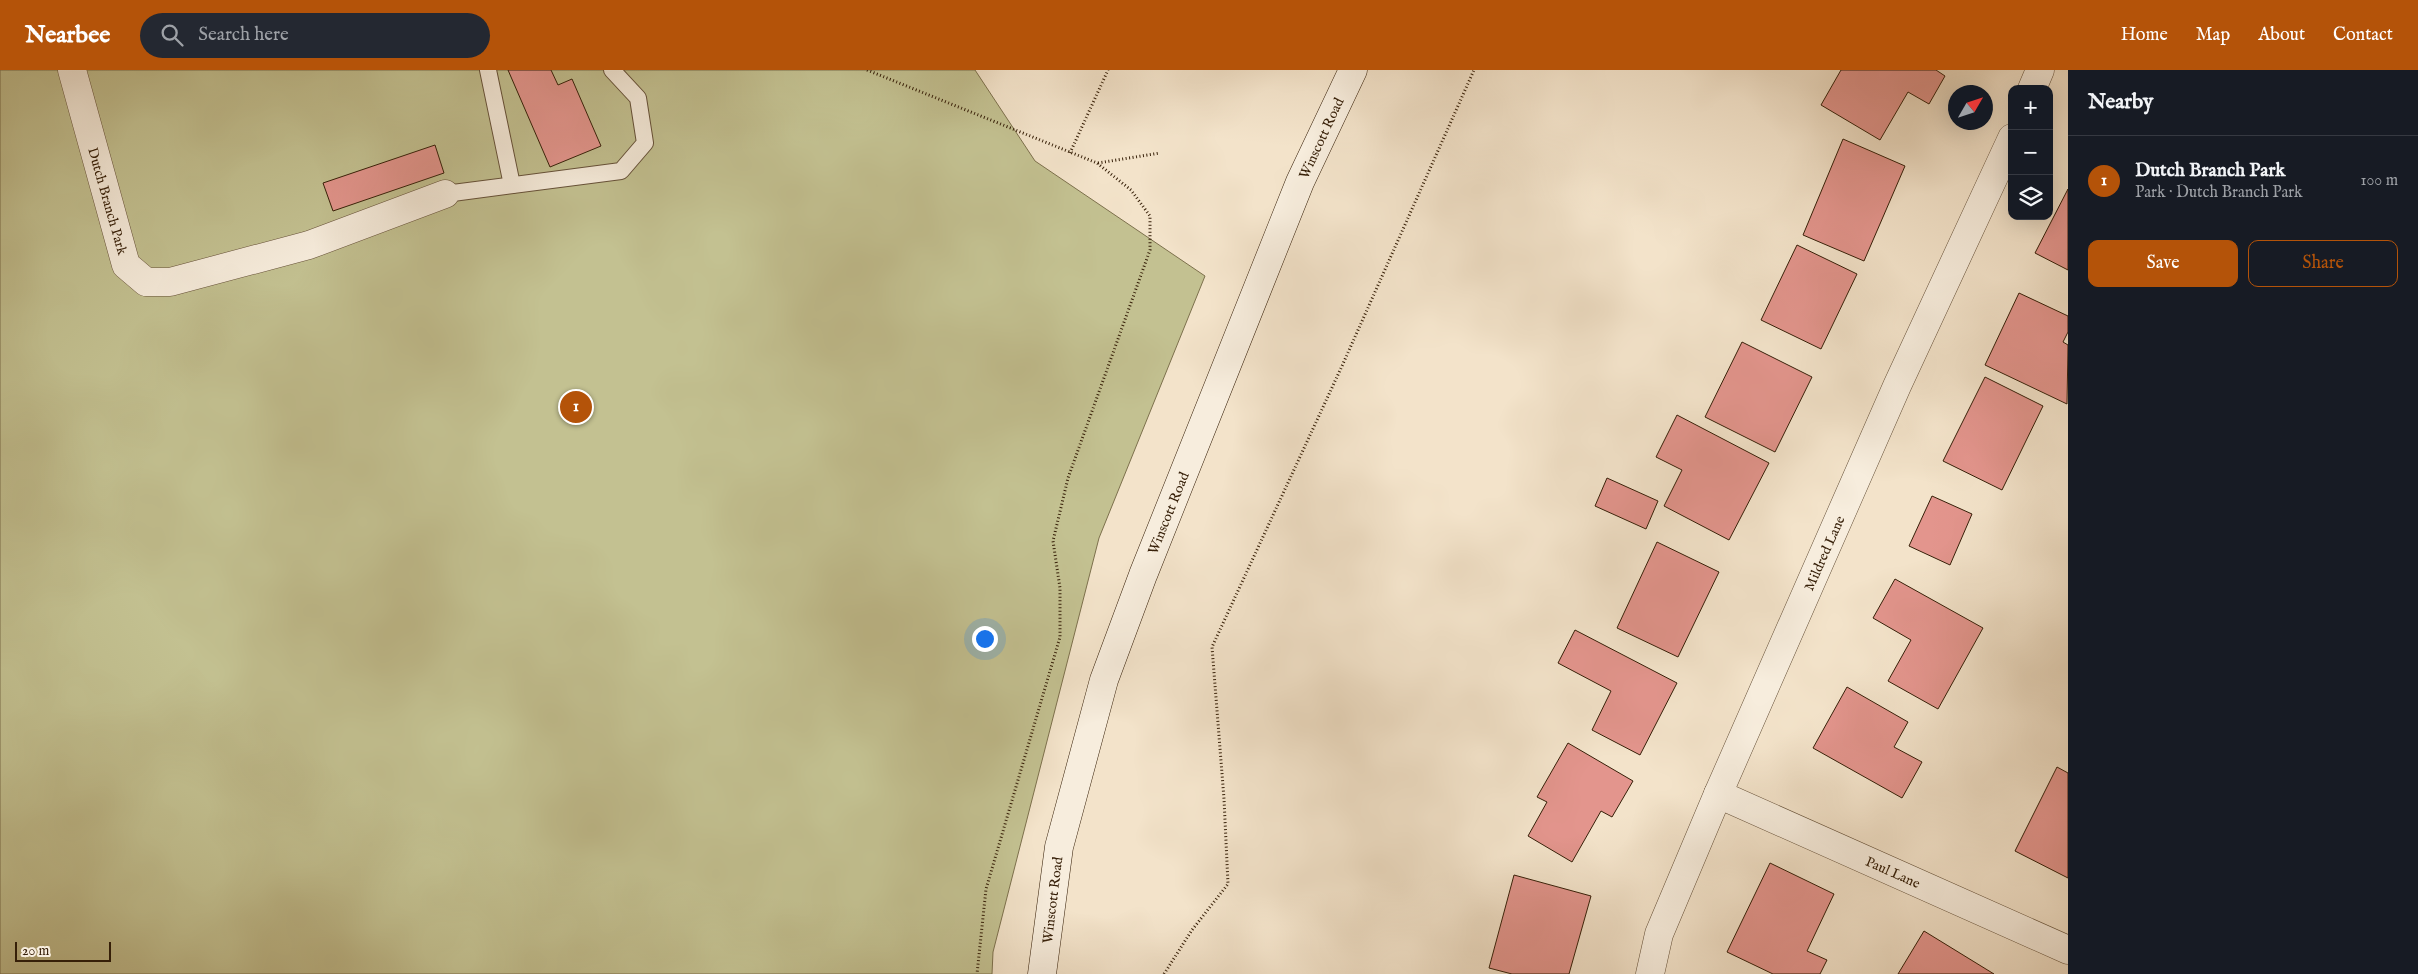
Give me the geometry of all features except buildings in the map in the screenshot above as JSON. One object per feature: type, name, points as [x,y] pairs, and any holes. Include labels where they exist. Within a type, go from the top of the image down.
[{"type":"street","name":"Dutch Branch Park","points":[[72,70],[126,265],[146,282],[170,282],[309,245],[445,194]]},
{"type":"street","name":"Winscott Road","points":[[1042,974],[1059,847],[1104,680],[1143,575],[1300,182],[1353,70]]},
{"type":"street","points":[[2034,85],[2040,70]]},
{"type":"street","name":"Mildred Lane","points":[[1650,974],[1659,934],[1718,794],[1897,386],[2008,147]]},
{"type":"street","name":"Paul Lane","points":[[1718,794],[2068,950]]},
{"type":"lane","points":[[488,70],[512,185]]},
{"type":"lane","points":[[445,194],[621,171],[645,143],[638,98],[612,70]]},
{"type":"path","points":[[867,70],[1097,163],[1131,190],[1150,216],[1150,250],[1068,478],[1053,541],[1060,588],[1060,636],[986,889],[978,974]]},
{"type":"path","points":[[1070,153],[1108,70]]},
{"type":"path","points":[[1164,974],[1192,930],[1228,884],[1224,800],[1212,647],[1342,366],[1474,70]]},
{"type":"path","points":[[1097,163],[1160,153]]},
{"type":"shaded area","points":[[0,70],[975,70],[1035,161],[1205,276],[1099,538],[993,952],[992,974],[0,974]]},
{"type":"place","name":"Dutch Branch Park","points":[[576,407]]}]
